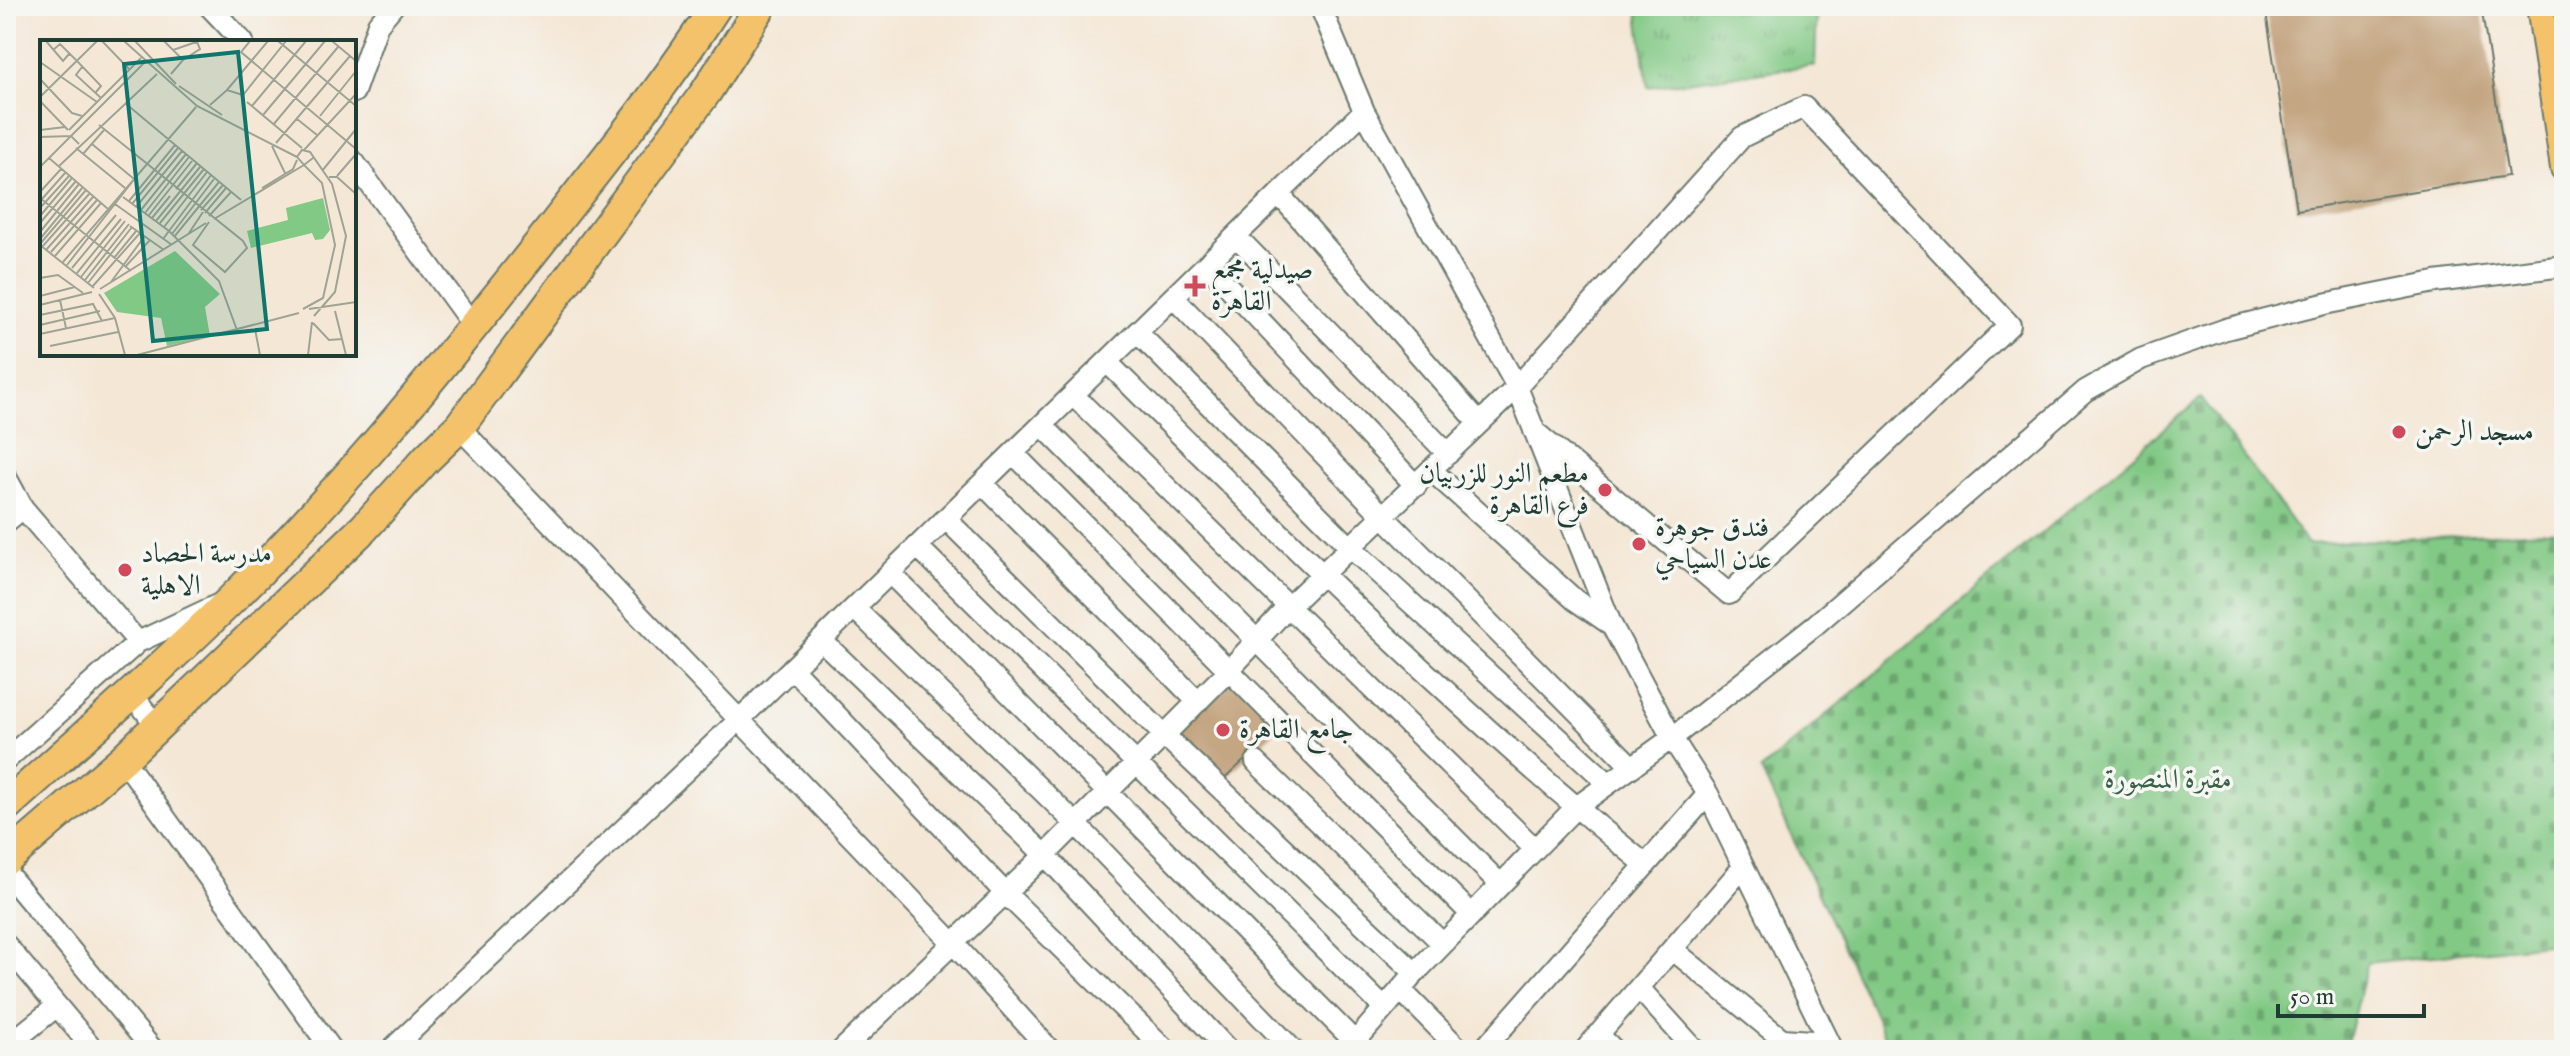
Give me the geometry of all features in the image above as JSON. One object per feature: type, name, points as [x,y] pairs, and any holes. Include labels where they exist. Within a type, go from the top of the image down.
[{"type":"highway","points":[[6,806],[132,694],[235,596],[333,493],[474,327],[679,64],[716,6]]},
{"type":"highway","points":[[6,860],[123,759],[364,528],[459,427],[706,92],[761,6]]},
{"type":"main road","points":[[2540,6],[2560,110],[2564,168]]},
{"type":"street","points":[[209,6],[241,40]]},
{"type":"street","points":[[356,86],[378,24],[393,6]]},
{"type":"street","points":[[1320,6],[1364,111],[1517,387],[1611,624],[1672,738],[1708,794],[1830,1046]]},
{"type":"street","points":[[842,1050],[1045,855],[1287,608],[1517,387],[1742,137],[1804,107],[2010,325],[1729,594],[1534,431]]},
{"type":"street","points":[[391,1050],[739,720],[1364,111]]},
{"type":"street","points":[[356,165],[474,327]]},
{"type":"street","points":[[1279,194],[1479,423]]},
{"type":"street","points":[[1236,236],[1448,454]]},
{"type":"street","points":[[1207,264],[1416,486]]},
{"type":"street","points":[[890,573],[1108,792],[1351,1046],[1415,973],[1575,808],[1672,738],[1815,625],[2085,391],[2141,359],[2226,329],[2324,304],[2435,282],[2564,266]]},
{"type":"street","points":[[1173,297],[1383,516],[1632,767]]},
{"type":"street","points":[[1137,332],[1350,547],[1608,783]]},
{"type":"street","points":[[1107,362],[1321,575],[1575,808],[1646,865]]},
{"type":"street","points":[[1073,395],[1534,848]]},
{"type":"street","points":[[1042,425],[1500,884]]},
{"type":"street","points":[[459,427],[953,943],[1050,1050]]},
{"type":"street","points":[[1013,453],[1471,914]]},
{"type":"street","points":[[1431,470],[1575,600],[1611,624]]},
{"type":"street","points":[[6,477],[23,508],[138,642]]},
{"type":"street","points":[[982,483],[1198,702]]},
{"type":"street","points":[[6,522],[23,508]]},
{"type":"street","points":[[946,519],[1164,735],[1415,973]]},
{"type":"street","points":[[917,546],[1384,1008]]},
{"type":"street","points":[[6,760],[138,642],[235,596]]},
{"type":"street","points":[[854,608],[1076,824],[1293,1050]]},
{"type":"street","points":[[821,640],[1045,855],[1228,1050]]},
{"type":"street","points":[[792,668],[1005,893],[1166,1050]]},
{"type":"street","points":[[132,694],[156,725]]},
{"type":"street","points":[[123,759],[332,1050]]},
{"type":"street","points":[[1256,762],[1443,944]]},
{"type":"street","points":[[1483,1050],[1708,794]]},
{"type":"street","points":[[1614,1050],[1592,1042],[1743,867]]},
{"type":"street","points":[[6,872],[153,1050]]},
{"type":"street","points":[[6,945],[94,1050]]},
{"type":"street","points":[[1672,949],[1782,1039],[1830,1046]]},
{"type":"street","points":[[1639,988],[1695,1050]]},
{"type":"street","points":[[1401,990],[1460,1050]]},
{"type":"street","points":[[6,1047],[57,1006]]},
{"type":"green space","points":[[1637,6],[1817,6],[1815,65],[1648,87]]},
{"type":"green space","name":"مقبرة المنصورة","points":[[2201,398],[2308,544],[2564,530],[2564,942],[2367,963],[2345,1050],[1891,1050],[1761,770]]},
{"type":"building","points":[[2265,6],[2481,6],[2508,176],[2297,210]]},
{"type":"building","name":"جامع القاهرة","points":[[1228,671],[1282,725],[1218,785],[1164,735]]},
{"type":"place","name":"صيدلية مجمع القاهرة","points":[[1195,286]]},
{"type":"place","name":"مسجد الرحمن","points":[[2399,432]]},
{"type":"place","name":"مطعم النور للزربيان فرع القاهرة","points":[[1605,490]]},
{"type":"place","name":"فندق جوهرة عدن السياحي","points":[[1639,544]]},
{"type":"place","name":"مدرسة الحصاد الاهلية","points":[[125,570]]},
{"type":"place","name":"جامع القاهرة","points":[[1223,730]]}]
